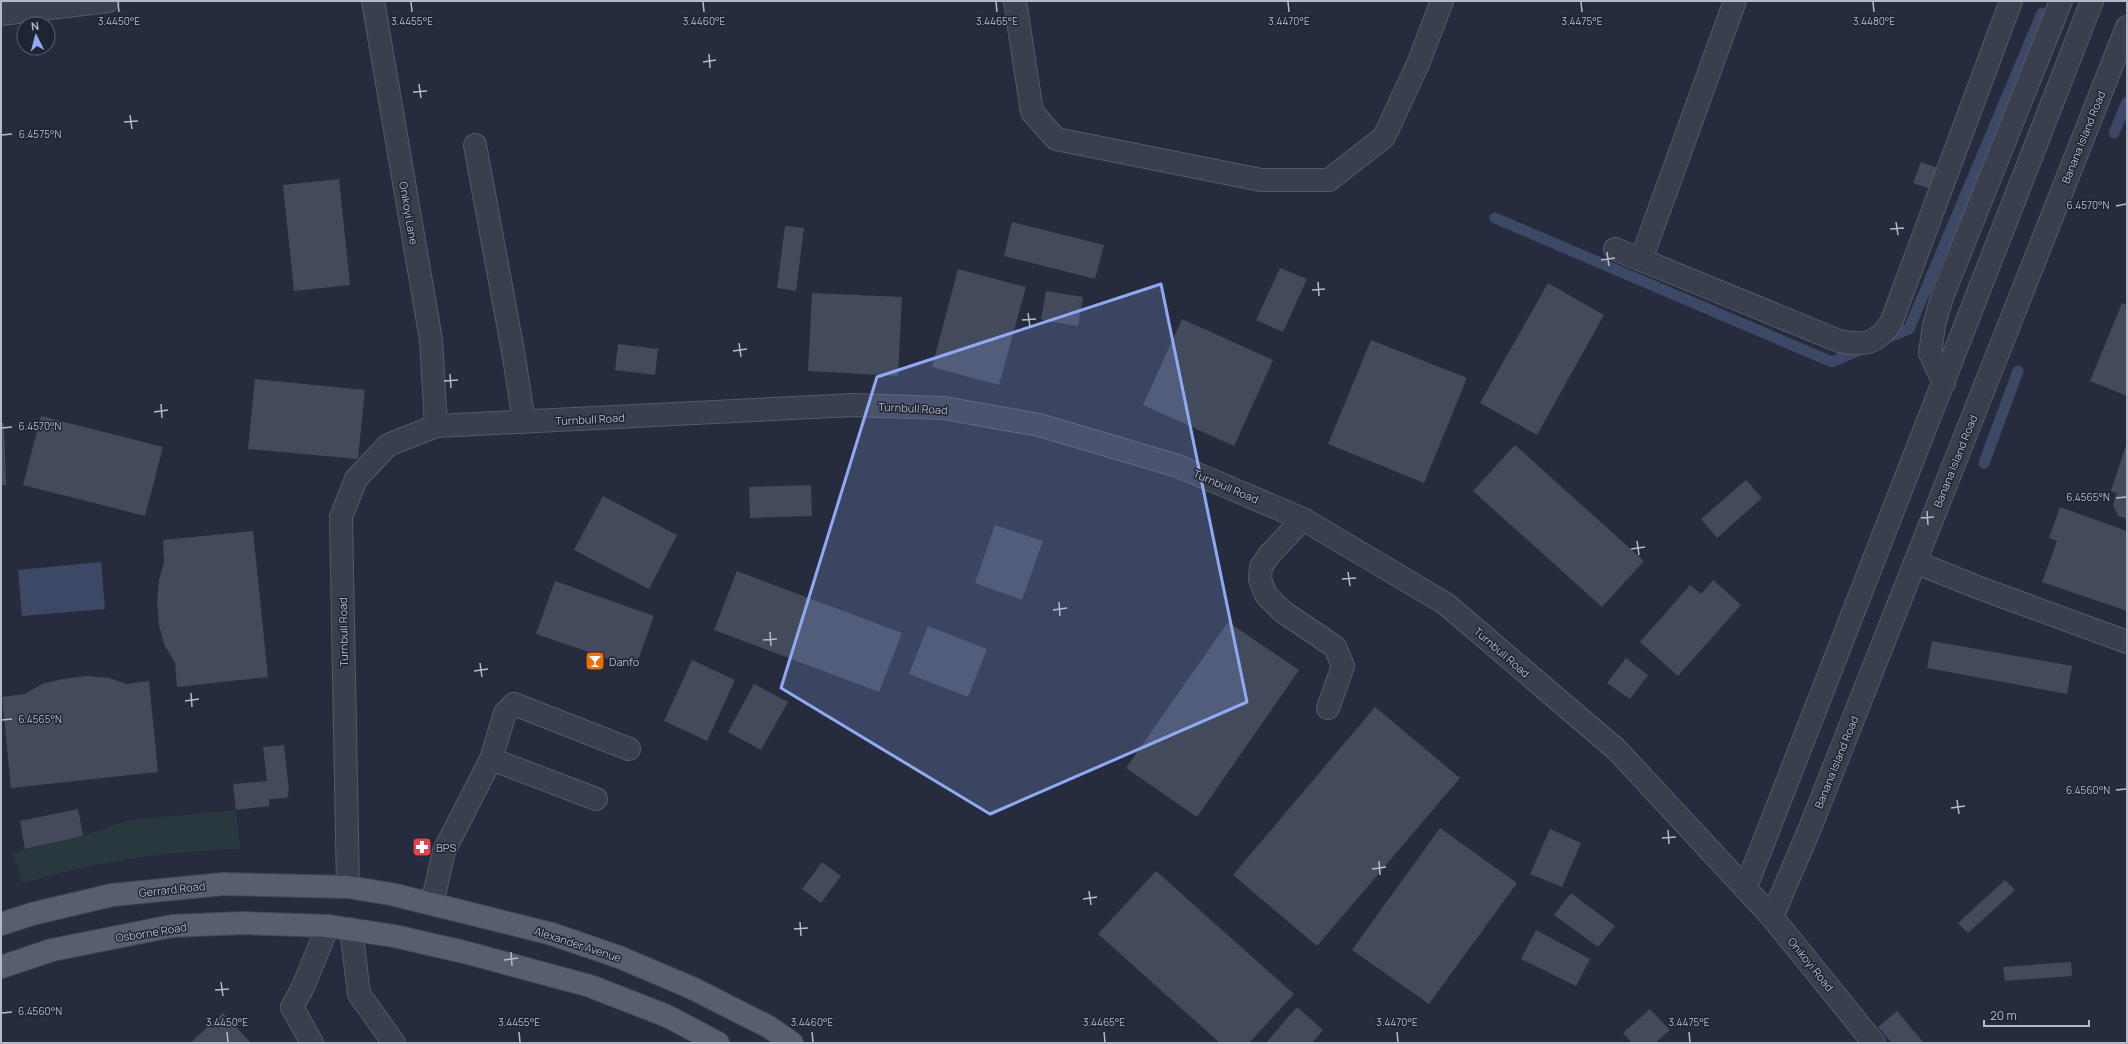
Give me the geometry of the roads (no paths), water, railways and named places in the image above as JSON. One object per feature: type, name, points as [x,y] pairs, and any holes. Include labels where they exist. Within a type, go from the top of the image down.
[{"type":"main road","name":"Gerrard Road","points":[[1,924],[32,914],[112,895],[223,884],[348,887]]},
{"type":"main road","name":"Alexander Avenue","points":[[348,887],[432,904],[552,934],[619,957],[692,988],[769,1027],[792,1043]]},
{"type":"main road","name":"Osborne Road","points":[[1,967],[52,950],[172,926],[243,923],[328,926]]},
{"type":"main road","points":[[328,926],[394,936],[464,952],[590,986],[666,1016],[718,1043]]},
{"type":"street","points":[[1,14],[108,1]]},
{"type":"street","name":"Onikoyi Lane","points":[[373,1],[430,340],[436,426]]},
{"type":"street","points":[[1015,1],[1032,112],[1056,139],[1084,146],[1261,180],[1329,180],[1384,137],[1418,64],[1442,1]]},
{"type":"street","points":[[1641,260],[1735,1]]},
{"type":"street","points":[[1615,249],[1839,341],[1856,345],[1870,343],[1883,334],[1891,323],[2011,1]]},
{"type":"street","points":[[1944,383],[1930,353],[1934,325],[1940,304],[2061,1]]},
{"type":"street","points":[[1746,887],[2092,1]]},
{"type":"street","name":"Banana Island Road","points":[[1772,917],[1810,828],[2127,27]]},
{"type":"street","points":[[475,145],[514,357],[524,422]]},
{"type":"street","name":"Turnbull Road","points":[[348,887],[342,517],[356,479],[388,445],[436,426],[853,405],[944,408],[1039,425],[1178,466],[1303,518],[1446,604],[1617,750],[1746,887]]},
{"type":"street","points":[[1303,518],[1269,555],[1261,567],[1260,579],[1266,595],[1282,611],[1335,647],[1343,666],[1328,708]]},
{"type":"street","points":[[1915,562],[1977,587],[2127,642]]},
{"type":"street","points":[[432,904],[444,851],[491,759],[506,713],[514,704],[629,749]]},
{"type":"street","points":[[491,759],[596,799]]},
{"type":"street","name":"Onikoyi Road","points":[[1746,887],[1874,1043]]},
{"type":"street","points":[[312,1043],[292,1007],[303,987],[328,926]]},
{"type":"street","points":[[351,929],[359,994],[394,1043]]},
{"type":"water","points":[[101,562],[105,609],[22,616],[18,570]]},
{"type":"waterway","points":[[1882,340],[1909,329],[2042,13]]},
{"type":"waterway","points":[[2114,133],[2127,102]]},
{"type":"waterway","points":[[1495,218],[1832,362],[1864,348]]},
{"type":"waterway","points":[[1984,463],[2018,371]]},
{"type":"place","name":"Danfo","points":[[595,661]]},
{"type":"place","name":"BPS","points":[[422,847]]}]
